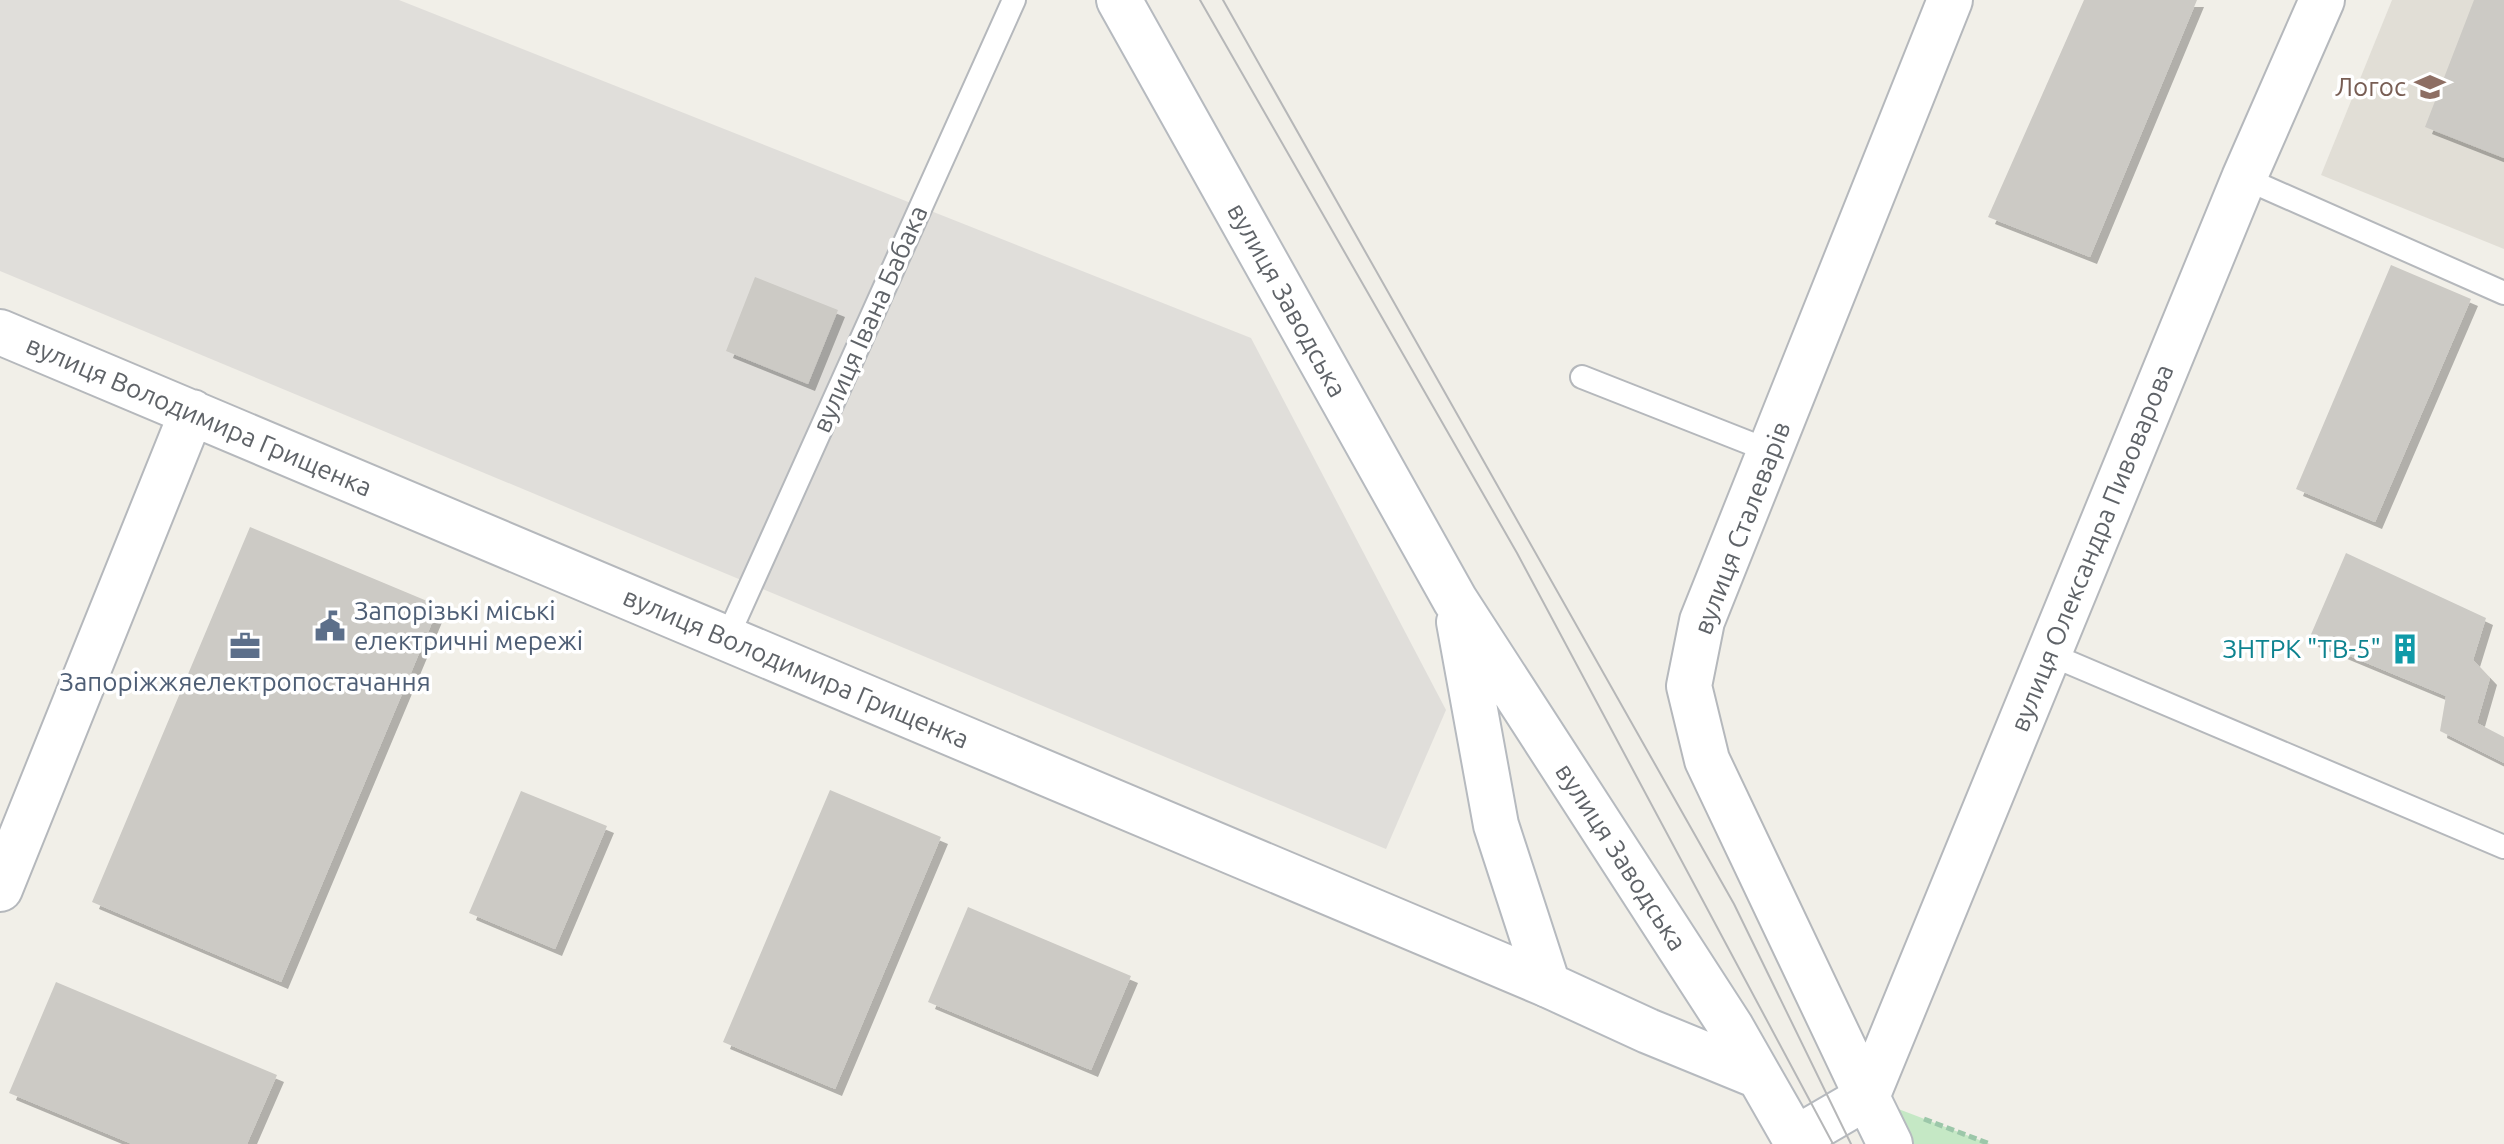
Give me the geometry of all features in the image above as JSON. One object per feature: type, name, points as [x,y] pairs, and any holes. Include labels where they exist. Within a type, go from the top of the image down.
[{"type":"street","name":"вулиця Заводська","points":[[1119,0],[1455,600],[1731,1027],[1796,1142],[1867,1097]]},
{"type":"street","name":"вулиця Сталеварів","points":[[1867,1097],[1707,760],[1689,686],[1702,621],[1950,0]]},
{"type":"street","name":"вулиця Олександра Пивоварова","points":[[1867,1097],[2244,178],[2322,0]]},
{"type":"street","name":"вулиця Володимира Грищенка","points":[[0,332],[1548,985]]},
{"type":"street","points":[[0,889],[192,412]]},
{"type":"street","name":"вулиця Заводська","points":[[1455,600],[1496,825],[1548,985]]},
{"type":"street","points":[[1548,985],[1648,1031],[1758,1076]]},
{"type":"street","points":[[1867,1097],[1890,1144]]},
{"type":"lane","name":"вулиця Івана Бабака","points":[[727,638],[1014,0]]},
{"type":"lane","points":[[2244,178],[2504,293]]},
{"type":"lane","points":[[1582,377],[1770,451]]},
{"type":"lane","points":[[2049,654],[2504,847]]},
{"type":"path","points":[[1867,1097],[1990,1144]]},
{"type":"shaded area","points":[[0,0],[399,0],[1251,338],[1446,710],[1386,849],[0,271]]},
{"type":"shaded area","name":"Логос","points":[[2392,0],[2504,0],[2504,249],[2321,175]]},
{"type":"green space","points":[[1867,1097],[1990,1144],[1889,1144]]},
{"type":"building","points":[[2084,0],[2197,0],[2090,257],[1988,217]]},
{"type":"building","name":"Логос","points":[[2474,0],[2504,0],[2504,158],[2425,127]]},
{"type":"building","points":[[2391,265],[2471,299],[2375,522],[2296,489]]},
{"type":"building","points":[[755,277],[838,310],[808,384],[726,351]]},
{"type":"building","points":[[250,527],[439,606],[281,982],[92,902]]},
{"type":"building","name":"ЗНТРК \"ТВ-5\"","points":[[2346,553],[2486,618],[2473,660],[2490,678],[2477,723],[2504,737],[2504,763],[2440,731],[2446,696],[2309,639]]},
{"type":"building","points":[[830,790],[941,837],[835,1089],[723,1042]]},
{"type":"building","points":[[521,791],[607,826],[555,949],[469,913]]},
{"type":"building","points":[[968,907],[1131,976],[1091,1070],[928,1002]]},
{"type":"building","points":[[56,982],[277,1075],[247,1144],[132,1144],[9,1093]]},
{"type":"tram line","points":[[1200,0],[1517,553],[1833,1144]]},
{"type":"tram line","points":[[1223,0],[1734,904],[1851,1144]]},
{"type":"place","name":"Логос","points":[[2430,87]]},
{"type":"place","name":"Запорізькі міські електричні мережі","points":[[330,626]]},
{"type":"place","name":"Запоріжжяелектропостачання","points":[[245,646]]},
{"type":"place","name":"ЗНТРК \"ТВ-5\"","points":[[2405,649]]}]
